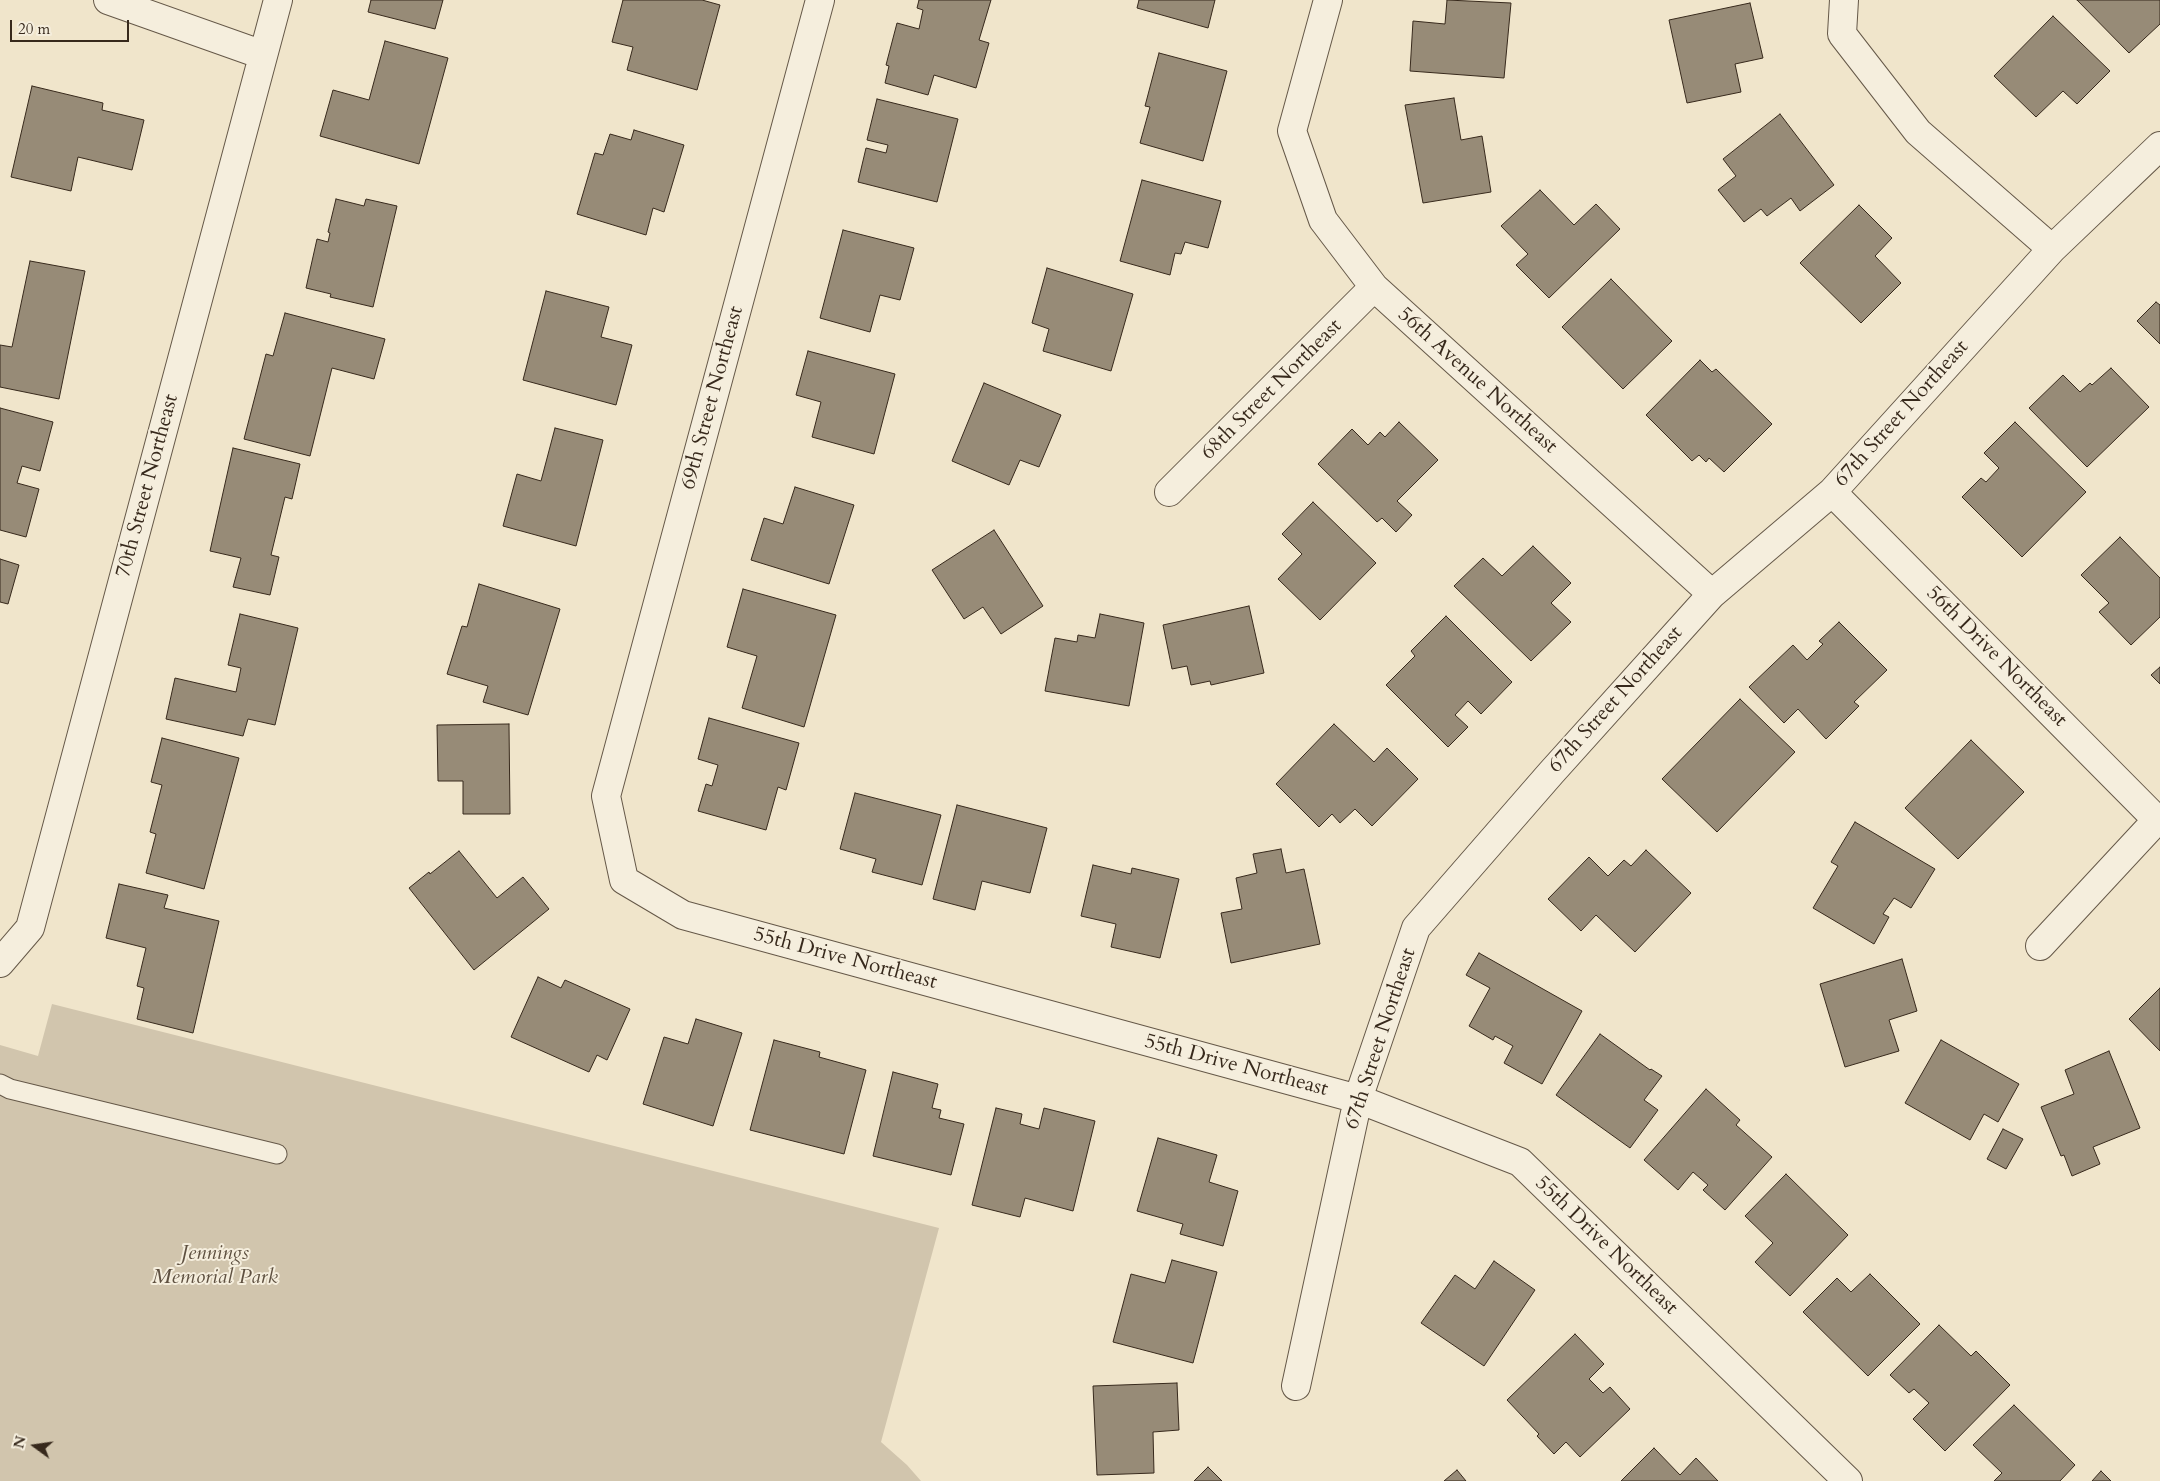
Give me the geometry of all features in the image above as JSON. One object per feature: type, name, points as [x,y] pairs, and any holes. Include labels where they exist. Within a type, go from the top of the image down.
[{"type":"street","points":[[108,0],[263,55]]},
{"type":"street","name":"70th Street Northeast","points":[[0,963],[30,928],[278,0]]},
{"type":"street","name":"69th Street Northeast","points":[[606,796],[820,0]]},
{"type":"street","name":"56th Avenue Northeast","points":[[1328,0],[1292,131],[1323,220],[1374,288],[1712,594]]},
{"type":"street","points":[[1844,0],[1842,34],[1918,132],[2052,249]]},
{"type":"street","name":"67th Street Northeast","points":[[1296,1386],[1358,1099],[1416,928],[1551,773],[1712,594],[1832,492],[2052,249],[2160,146]]},
{"type":"street","name":"68th Street Northeast","points":[[1169,492],[1374,288]]},
{"type":"street","name":"56th Drive Northeast","points":[[1832,492],[2158,821]]},
{"type":"street","name":"55th Drive Northeast","points":[[606,796],[624,880],[683,916],[1358,1099],[1520,1162],[1848,1481]]},
{"type":"street","points":[[2040,946],[2158,821]]},
{"type":"lane","points":[[0,1084],[10,1089],[277,1154]]},
{"type":"green space","name":"Jennings Memorial Park","points":[[52,1004],[939,1228],[881,1442],[907,1465],[921,1481],[0,1481],[0,1045],[38,1056]]},
{"type":"building","points":[[371,0],[443,0],[435,29],[368,12]]},
{"type":"building","points":[[623,0],[702,0],[720,5],[697,90],[627,70],[633,47],[612,42]]},
{"type":"building","points":[[919,0],[991,0],[979,40],[989,43],[976,88],[934,75],[928,95],[885,83],[889,66],[886,65],[897,23],[919,29],[923,10],[917,8]]},
{"type":"building","points":[[1139,0],[1215,0],[1208,28],[1137,8]]},
{"type":"building","points":[[1447,0],[1511,3],[1504,78],[1410,71],[1413,21],[1445,24]]},
{"type":"building","points":[[2077,0],[2160,0],[2160,24],[2129,53]]},
{"type":"building","points":[[1750,3],[1763,58],[1735,64],[1741,92],[1687,103],[1669,20]]},
{"type":"building","points":[[2053,16],[2110,71],[2077,104],[2063,91],[2036,117],[1994,76]]},
{"type":"building","points":[[385,41],[448,58],[419,164],[320,136],[333,90],[369,100]]},
{"type":"building","points":[[1159,53],[1227,71],[1203,161],[1140,143],[1150,107],[1145,106]]},
{"type":"building","points":[[32,86],[103,103],[102,110],[144,120],[132,170],[78,157],[71,191],[11,177]]},
{"type":"building","points":[[1454,98],[1461,140],[1482,136],[1491,192],[1423,203],[1405,105]]},
{"type":"building","points":[[877,99],[958,119],[937,202],[858,182],[866,148],[886,153],[888,145],[867,140]]},
{"type":"building","points":[[1780,114],[1834,185],[1800,211],[1791,198],[1767,216],[1761,209],[1744,222],[1718,190],[1736,176],[1723,159]]},
{"type":"building","points":[[634,130],[684,145],[664,212],[653,208],[646,235],[577,214],[595,153],[603,155],[610,134],[631,140]]},
{"type":"building","points":[[1142,180],[1221,201],[1208,248],[1185,242],[1181,254],[1175,253],[1170,275],[1120,261]]},
{"type":"building","points":[[1540,190],[1574,225],[1596,204],[1620,229],[1549,298],[1516,265],[1528,254],[1501,226]]},
{"type":"building","points":[[336,199],[364,206],[366,199],[397,206],[373,307],[330,297],[331,294],[306,288],[317,239],[328,242],[330,233],[328,232]]},
{"type":"building","points":[[1859,205],[1892,238],[1875,256],[1901,283],[1861,323],[1800,263]]},
{"type":"building","points":[[843,230],[914,248],[900,300],[880,295],[870,332],[820,318]]},
{"type":"building","points":[[30,261],[85,271],[59,399],[0,387],[0,345],[12,347]]},
{"type":"building","points":[[1047,268],[1133,294],[1111,371],[1043,351],[1049,329],[1032,323]]},
{"type":"building","points":[[1611,279],[1672,341],[1623,389],[1562,327]]},
{"type":"building","points":[[546,291],[609,307],[601,337],[632,345],[616,405],[523,380]]},
{"type":"building","points":[[2156,302],[2160,305],[2160,344],[2137,321]]},
{"type":"building","points":[[285,313],[385,339],[374,379],[332,368],[310,456],[244,439],[266,354],[273,356]]},
{"type":"building","points":[[808,351],[895,374],[874,454],[812,437],[821,402],[796,395]]},
{"type":"building","points":[[1700,360],[1712,372],[1716,369],[1772,424],[1724,472],[1709,458],[1706,462],[1699,455],[1692,461],[1646,415]]},
{"type":"building","points":[[2111,368],[2149,407],[2087,467],[2029,408],[2063,375],[2080,392],[2090,383],[2092,385]]},
{"type":"building","points":[[984,383],[1061,415],[1039,467],[1020,460],[1009,485],[952,461]]},
{"type":"building","points":[[0,408],[53,422],[40,471],[22,466],[17,483],[39,489],[26,537],[0,530]]},
{"type":"building","points":[[1399,422],[1438,460],[1397,501],[1412,515],[1396,532],[1382,518],[1377,522],[1318,464],[1352,429],[1368,445],[1380,432],[1385,437]]},
{"type":"building","points":[[2015,422],[2086,492],[2022,557],[1962,497],[1981,478],[1986,482],[1999,468],[1984,453]]},
{"type":"building","points":[[555,428],[603,440],[576,546],[503,526],[517,474],[541,481]]},
{"type":"building","points":[[233,448],[300,464],[292,499],[285,497],[271,555],[279,557],[270,595],[233,587],[241,558],[210,551]]},
{"type":"building","points":[[795,487],[854,505],[829,584],[751,560],[764,518],[783,524]]},
{"type":"building","points":[[1313,502],[1376,563],[1320,620],[1278,579],[1302,554],[1282,534]]},
{"type":"building","points":[[994,530],[1043,606],[1001,634],[983,607],[964,619],[932,570]]},
{"type":"building","points":[[2120,537],[2160,578],[2160,617],[2131,645],[2099,612],[2109,603],[2081,575]]},
{"type":"building","points":[[1533,546],[1571,583],[1551,603],[1571,622],[1531,661],[1454,586],[1483,558],[1502,576]]},
{"type":"building","points":[[0,559],[19,565],[8,604],[0,602]]},
{"type":"building","points":[[479,584],[560,609],[528,715],[483,702],[488,686],[447,674],[462,626],[467,627]]},
{"type":"building","points":[[743,589],[836,615],[804,727],[742,708],[757,656],[727,647]]},
{"type":"building","points":[[1249,606],[1264,673],[1211,685],[1210,681],[1191,685],[1187,666],[1172,669],[1163,625]]},
{"type":"building","points":[[240,614],[298,628],[275,725],[248,719],[243,736],[166,719],[175,678],[236,692],[241,668],[228,665]]},
{"type":"building","points":[[1100,614],[1144,623],[1129,706],[1045,691],[1055,638],[1077,642],[1078,635],[1095,638]]},
{"type":"building","points":[[1446,616],[1512,682],[1481,714],[1468,701],[1455,715],[1468,727],[1448,747],[1386,685],[1415,656],[1411,651]]},
{"type":"building","points":[[1839,622],[1887,670],[1854,702],[1859,706],[1826,739],[1798,709],[1784,723],[1749,687],[1793,645],[1807,660],[1823,644],[1819,641]]},
{"type":"building","points":[[2160,667],[2160,684],[2151,675]]},
{"type":"building","points":[[1740,699],[1795,752],[1717,832],[1662,779]]},
{"type":"building","points":[[709,718],[799,743],[786,790],[778,787],[766,830],[698,811],[706,784],[712,786],[718,765],[698,759]]},
{"type":"building","points":[[509,724],[510,814],[463,814],[463,781],[438,781],[437,725]]},
{"type":"building","points":[[1334,724],[1374,762],[1387,748],[1418,779],[1372,826],[1355,809],[1340,823],[1332,814],[1319,827],[1276,784]]},
{"type":"building","points":[[162,738],[239,758],[204,889],[146,873],[156,834],[150,832],[162,785],[151,782]]},
{"type":"building","points":[[1971,740],[2024,792],[1958,859],[1905,808]]},
{"type":"building","points":[[855,793],[941,815],[922,885],[872,872],[876,859],[840,849]]},
{"type":"building","points":[[957,805],[1047,828],[1030,893],[982,881],[975,910],[933,899]]},
{"type":"building","points":[[1855,822],[1935,869],[1911,908],[1894,898],[1883,914],[1889,917],[1874,944],[1813,908],[1838,866],[1831,862]]},
{"type":"building","points":[[1281,849],[1286,873],[1304,869],[1320,944],[1231,963],[1221,913],[1242,909],[1236,878],[1257,873],[1253,854]]},
{"type":"building","points":[[1646,850],[1691,893],[1635,952],[1596,915],[1581,931],[1548,899],[1589,857],[1608,876],[1624,860],[1631,866]]},
{"type":"building","points":[[459,851],[497,898],[523,877],[549,909],[474,970],[409,888]]},
{"type":"building","points":[[1093,865],[1131,874],[1132,868],[1179,879],[1160,958],[1111,947],[1116,924],[1081,916]]},
{"type":"building","points":[[119,884],[168,895],[164,908],[219,921],[193,1033],[137,1019],[144,988],[137,986],[146,948],[106,938]]},
{"type":"building","points":[[1479,953],[1582,1011],[1542,1084],[1504,1063],[1513,1046],[1495,1036],[1493,1040],[1469,1026],[1490,988],[1466,975]]},
{"type":"building","points":[[1902,959],[1917,1011],[1889,1020],[1899,1051],[1845,1067],[1820,984]]},
{"type":"building","points":[[538,977],[561,988],[565,980],[630,1009],[607,1060],[597,1055],[589,1072],[511,1037]]},
{"type":"building","points":[[2160,988],[2160,1051],[2129,1019]]},
{"type":"building","points":[[696,1019],[742,1033],[713,1126],[643,1104],[664,1037],[688,1044]]},
{"type":"building","points":[[1600,1034],[1650,1070],[1662,1076],[1644,1100],[1658,1110],[1630,1148],[1556,1095]]},
{"type":"building","points":[[774,1040],[820,1052],[819,1057],[866,1070],[844,1154],[750,1130]]},
{"type":"building","points":[[1941,1040],[2019,1084],[1998,1122],[1984,1114],[1970,1140],[1905,1103]]},
{"type":"building","points":[[2109,1051],[2140,1128],[2093,1147],[2100,1164],[2072,1176],[2064,1155],[2061,1156],[2041,1107],[2074,1094],[2065,1070]]},
{"type":"building","points":[[893,1072],[938,1084],[932,1108],[941,1110],[939,1118],[964,1124],[951,1175],[873,1156]]},
{"type":"building","points":[[1706,1089],[1740,1120],[1736,1125],[1772,1157],[1725,1210],[1703,1190],[1708,1185],[1693,1172],[1678,1190],[1644,1160]]},
{"type":"building","points":[[996,1108],[1022,1114],[1020,1124],[1039,1129],[1044,1108],[1095,1121],[1073,1211],[1025,1198],[1020,1217],[972,1205]]},
{"type":"building","points":[[2003,1129],[2023,1139],[2006,1169],[1987,1159]]},
{"type":"building","points":[[1158,1138],[1217,1155],[1209,1182],[1238,1191],[1223,1246],[1180,1234],[1183,1224],[1137,1211]]},
{"type":"building","points":[[1786,1174],[1848,1235],[1790,1296],[1755,1262],[1773,1243],[1745,1216]]},
{"type":"building","points":[[1172,1260],[1217,1272],[1193,1363],[1113,1342],[1131,1274],[1165,1283]]},
{"type":"building","points":[[1494,1261],[1535,1290],[1484,1366],[1421,1323],[1455,1275],[1475,1289]]},
{"type":"building","points":[[1870,1274],[1920,1324],[1868,1376],[1803,1312],[1837,1278],[1851,1292]]},
{"type":"building","points":[[1939,1325],[1971,1356],[1976,1351],[2010,1385],[1945,1451],[1913,1419],[1929,1403],[1914,1389],[1909,1393],[1890,1375]]},
{"type":"building","points":[[1575,1334],[1604,1364],[1589,1379],[1603,1393],[1610,1387],[1630,1409],[1580,1457],[1566,1442],[1554,1454],[1537,1436],[1539,1434],[1507,1400]]},
{"type":"building","points":[[1177,1383],[1179,1430],[1153,1432],[1154,1473],[1097,1475],[1093,1386]]},
{"type":"building","points":[[2014,1405],[2075,1465],[2060,1481],[1994,1481],[2002,1473],[1973,1445]]},
{"type":"building","points":[[1654,1448],[1680,1475],[1696,1458],[1718,1481],[1621,1481]]},
{"type":"building","points":[[1208,1467],[1222,1481],[1194,1481]]},
{"type":"building","points":[[1457,1470],[1466,1481],[1444,1481]]},
{"type":"building","points":[[2101,1471],[2111,1481],[2092,1481]]}]
